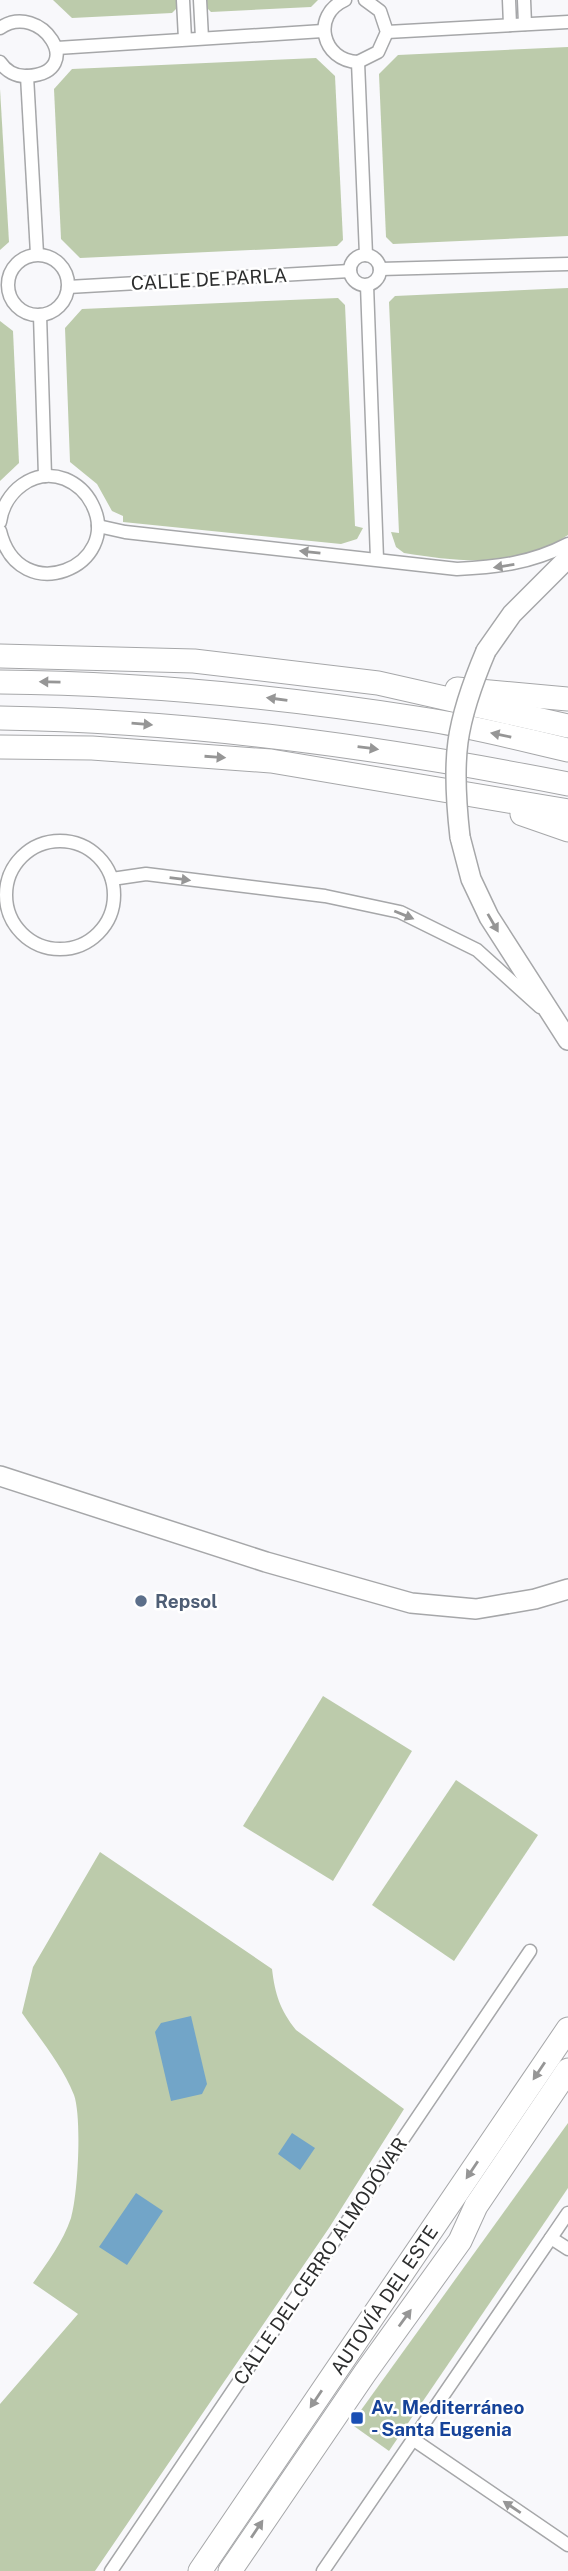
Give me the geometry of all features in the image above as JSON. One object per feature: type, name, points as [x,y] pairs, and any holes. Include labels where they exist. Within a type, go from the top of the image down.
[{"type":"highway","points":[[0,656],[194,660],[378,683],[568,726]]},
{"type":"highway","points":[[378,683],[404,681],[503,695],[568,699]]},
{"type":"highway","points":[[0,682],[96,683],[244,695],[425,719],[568,750]]},
{"type":"highway","points":[[0,718],[96,720],[241,732],[420,755],[568,784]]},
{"type":"highway","points":[[0,747],[92,748],[271,761],[568,811]]},
{"type":"highway","points":[[436,787],[568,830]]},
{"type":"highway","name":"AUTOVÍA DEL ESTE","points":[[200,2571],[568,2029]]},
{"type":"highway","name":"AUTOVÍA DEL ESTE","points":[[230,2571],[365,2373],[460,2241],[476,2206],[568,2070]]},
{"type":"highway","points":[[460,2241],[568,2098]]},
{"type":"main road","points":[[568,558],[512,614],[486,651],[465,701],[456,743],[454,789],[460,837],[471,879],[489,917],[568,1040]]},
{"type":"main road","points":[[0,1476],[266,1562],[411,1602],[476,1609],[535,1599],[568,1589]]},
{"type":"street","points":[[183,0],[185,39]]},
{"type":"street","points":[[200,0],[202,38]]},
{"type":"street","points":[[345,0],[330,10],[323,31],[327,45],[337,56],[358,62],[378,52],[387,32],[380,11],[365,0]]},
{"type":"street","points":[[509,0],[510,24]]},
{"type":"street","points":[[524,0],[525,24]]},
{"type":"street","points":[[0,28],[15,16],[35,15],[52,27],[57,48],[50,64],[36,75],[10,72],[0,62]]},
{"type":"street","points":[[387,32],[568,22]]},
{"type":"street","points":[[57,48],[323,31]]},
{"type":"street","points":[[358,62],[366,255]]},
{"type":"street","points":[[27,76],[37,254]]},
{"type":"street","points":[[37,254],[56,260],[63,267],[68,287],[56,309],[40,315],[23,311],[4,289],[12,269],[27,256],[37,254]]},
{"type":"street","points":[[366,255],[375,258],[380,270],[375,281],[367,285],[356,283],[350,271],[353,261],[366,255]]},
{"type":"street","points":[[380,270],[568,264]]},
{"type":"street","name":"CALLE DE PARLA","points":[[68,287],[350,271]]},
{"type":"street","points":[[367,285],[377,559]]},
{"type":"street","points":[[40,315],[45,476]]},
{"type":"street","points":[[0,515],[18,487],[45,476],[61,478],[76,485],[92,503],[98,526],[95,543],[87,557],[74,568],[59,573],[42,574],[26,569],[13,559],[3,545],[0,531]]},
{"type":"street","points":[[98,526],[125,532],[457,569],[505,567],[550,554],[568,544]]},
{"type":"street","points":[[65,840],[81,844],[100,858],[113,879],[115,897],[111,915],[102,931],[79,946],[52,949],[34,943],[20,932],[10,917],[6,899],[7,880],[23,854],[35,846],[65,840]]},
{"type":"street","points":[[113,879],[160,876],[325,896],[400,912],[477,950],[553,1019]]},
{"type":"street","name":"CALLE DEL CERRO ALMODÓVAR","points":[[110,2571],[530,1951]]},
{"type":"street","points":[[323,2571],[568,2213]]},
{"type":"street","points":[[551,2238],[568,2249]]},
{"type":"street","points":[[414,2440],[568,2545]]},
{"type":"green space","points":[[53,0],[177,0],[177,8],[172,13],[72,18]]},
{"type":"green space","points":[[206,0],[318,0],[311,7],[211,12],[206,7]]},
{"type":"green space","points":[[568,47],[568,236],[393,244],[386,237],[379,74],[398,55]]},
{"type":"green space","points":[[316,58],[335,76],[343,240],[337,246],[80,258],[61,239],[54,89],[72,69]]},
{"type":"green space","points":[[0,89],[9,242],[0,250]]},
{"type":"green space","points":[[568,288],[568,535],[549,546],[509,558],[446,559],[404,553],[396,547],[391,532],[399,533],[389,302],[395,296]]},
{"type":"green space","points":[[338,298],[345,305],[355,526],[363,528],[357,539],[341,544],[123,522],[123,516],[112,511],[97,484],[70,462],[65,328],[82,309]]},
{"type":"green space","points":[[0,321],[13,331],[19,463],[0,481]]},
{"type":"green space","points":[[323,1696],[412,1751],[333,1881],[243,1826]]},
{"type":"green space","points":[[456,1780],[538,1835],[454,1961],[372,1905]]},
{"type":"green space","points":[[100,1852],[272,1969],[279,2001],[296,2030],[404,2109],[329,2228],[95,2571],[0,2571],[0,2404],[78,2314],[33,2283],[59,2244],[71,2218],[77,2175],[78,2120],[74,2095],[69,2084],[22,2013],[33,1967]]},
{"type":"green space","points":[[568,2123],[568,2188],[389,2451],[351,2424]]},
{"type":"water","points":[[191,2016],[207,2084],[202,2094],[171,2101],[155,2032],[161,2023]]},
{"type":"water","points":[[292,2133],[315,2148],[300,2170],[278,2154]]},
{"type":"water","points":[[136,2193],[163,2211],[127,2265],[99,2247]]},
{"type":"place","name":"Repsol","points":[[141,1601]]},
{"type":"place","name":"Av. Mediterráneo - Santa Eugenia","points":[[357,2418]]}]
